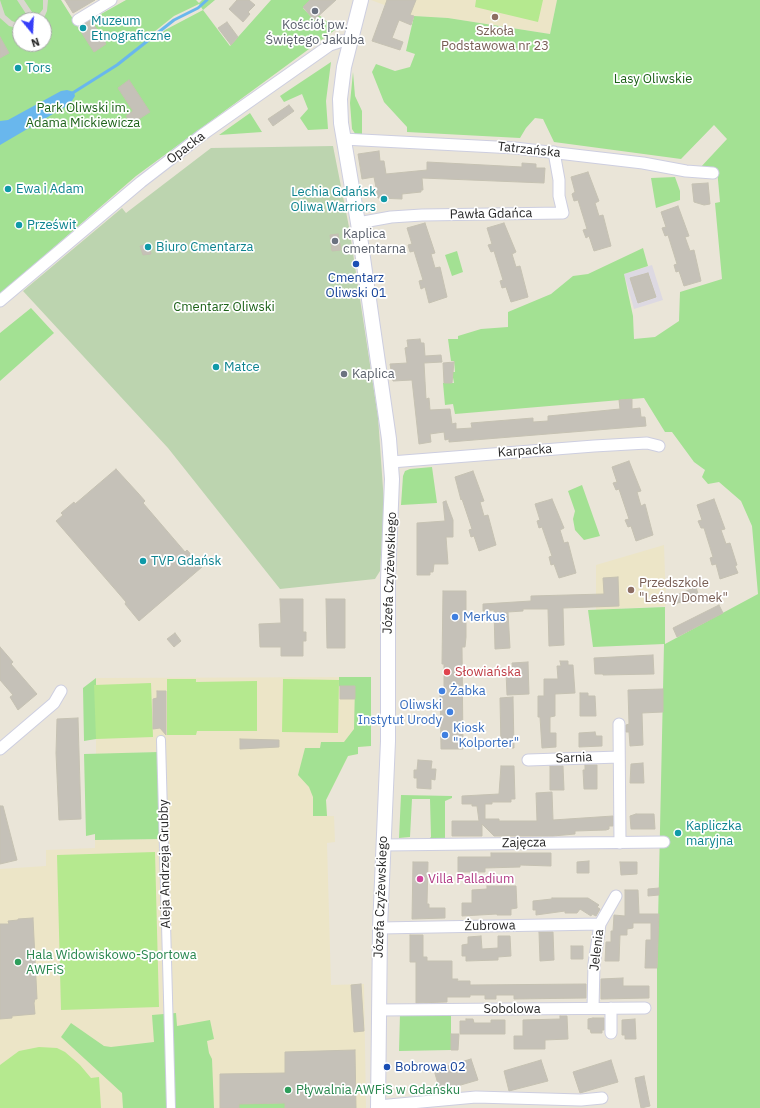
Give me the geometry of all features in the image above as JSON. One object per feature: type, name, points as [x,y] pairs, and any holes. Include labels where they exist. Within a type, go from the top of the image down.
[{"type":"street","points":[[78,20],[111,0]]},
{"type":"street","points":[[350,42],[361,0]]},
{"type":"street","name":"Opacka","points":[[0,301],[141,182],[202,135],[330,44],[342,41],[350,42]]},
{"type":"street","name":"Józefa Czyżewskiego","points":[[350,42],[340,99],[343,139],[358,223],[391,462],[391,512],[388,580],[388,741],[380,928],[378,1107]]},
{"type":"street","name":"Tatrzańska","points":[[343,139],[424,142],[554,152],[643,163],[686,171],[713,173]]},
{"type":"street","name":"Pawła Gdańca","points":[[358,223],[391,217],[422,215],[563,213],[559,196],[559,180],[554,152]]},
{"type":"street","name":"Karpacka","points":[[391,462],[594,446],[647,443],[659,446]]},
{"type":"street","points":[[0,749],[54,703],[61,691]]},
{"type":"street","points":[[619,724],[620,843]]},
{"type":"street","name":"Aleja Andrzeja Grubby","points":[[161,740],[172,1108]]},
{"type":"street","name":"Sarnia","points":[[528,760],[619,757]]},
{"type":"street","name":"Zajęcza","points":[[383,844],[664,842]]},
{"type":"street","name":"Jelenia","points":[[593,1008],[594,964],[600,924],[616,896]]},
{"type":"street","name":"Żubrowa","points":[[380,928],[600,924]]},
{"type":"street","points":[[611,1008],[611,1033]]},
{"type":"street","name":"Sobolowa","points":[[379,1010],[645,1008]]},
{"type":"street","points":[[378,1107],[476,1097],[527,1103],[602,1098]]},
{"type":"shaded area","points":[[0,0],[5,15],[12,21],[12,27],[0,18]]},
{"type":"shaded area","points":[[17,0],[24,0],[32,12],[25,12]]},
{"type":"shaded area","points":[[43,0],[48,0],[47,11],[41,12],[43,9]]},
{"type":"shaded area","name":"Szkoła Podstawowa nr 23","points":[[371,0],[557,0],[550,34],[448,18],[414,16]]},
{"type":"shaded area","points":[[652,265],[663,300],[634,309],[624,274]]},
{"type":"shaded area","name":"Przedszkole \"Leśny Domek\"","points":[[664,545],[666,606],[596,610],[596,565]]},
{"type":"shaded area","points":[[371,677],[371,746],[358,747],[358,754],[348,756],[326,800],[327,816],[334,816],[335,842],[327,843],[331,985],[364,984],[366,1108],[0,1108],[0,869],[46,866],[46,850],[95,848],[95,840],[161,839],[159,752],[96,754],[96,678]]},
{"type":"green space","name":"Park Oliwski im. Adama Mickiewicza","points":[[0,0],[61,0],[78,27],[126,0],[196,0],[199,3],[202,0],[215,0],[203,10],[230,46],[271,0],[310,0],[303,8],[314,20],[319,15],[326,21],[335,22],[339,27],[136,176],[0,294]],"holes":[[[199,4],[203,10],[165,30],[158,37],[154,32],[174,16]]]},
{"type":"green space","points":[[476,0],[543,0],[538,22],[475,7]]},
{"type":"green space","name":"Lasy Oliwskie","points":[[557,0],[760,0],[760,1108],[657,1108],[657,968],[664,644],[593,647],[588,610],[665,607],[665,644],[758,594],[752,526],[741,501],[719,482],[708,484],[702,477],[705,470],[694,462],[672,432],[665,432],[644,398],[455,414],[453,404],[445,405],[443,383],[454,383],[452,372],[455,372],[454,361],[451,361],[448,339],[458,339],[458,336],[481,329],[508,327],[508,312],[551,294],[573,276],[588,274],[643,248],[648,266],[624,274],[633,316],[634,339],[655,337],[679,321],[680,292],[722,279],[715,203],[720,202],[717,169],[699,169],[727,139],[714,125],[681,159],[554,142],[543,119],[535,118],[520,138],[407,132],[407,127],[384,102],[372,72],[376,64],[395,71],[410,67],[415,54],[406,51],[414,16],[448,18],[550,34]]},
{"type":"green space","points":[[331,62],[326,101],[328,129],[308,130],[300,118],[308,109],[302,94],[284,102],[280,96]]},
{"type":"green space","points":[[353,72],[355,96],[362,111],[362,137],[356,135],[352,129],[350,103]]},
{"type":"green space","points":[[250,113],[262,132],[219,135]]},
{"type":"green space","name":"Cmentarz Oliwski","points":[[333,146],[349,227],[378,417],[384,503],[380,571],[375,579],[280,589],[168,448],[23,291],[122,208],[126,213],[211,148]]},
{"type":"green space","points":[[675,177],[680,191],[680,200],[656,208],[651,178]]},
{"type":"green space","points":[[457,251],[463,272],[452,276],[445,255]]},
{"type":"green space","points":[[31,308],[54,333],[0,381],[0,333]]},
{"type":"green space","points":[[432,467],[437,503],[401,505],[403,476],[405,471],[410,469]]},
{"type":"green space","points":[[582,485],[600,536],[584,540],[575,530],[573,519],[575,511],[568,491]]},
{"type":"green space","points":[[339,677],[371,677],[371,746],[358,747],[358,754],[348,756],[326,800],[327,816],[313,816],[313,797],[309,787],[298,775],[305,748],[320,748],[321,742],[344,742],[354,729],[355,686],[339,686]]},
{"type":"green space","points":[[96,678],[96,739],[84,741],[83,688]]},
{"type":"green space","points":[[167,679],[196,679],[196,682],[257,681],[257,731],[197,731],[196,735],[167,735]]},
{"type":"green space","points":[[283,679],[339,680],[338,733],[282,732]]},
{"type":"green space","points":[[151,683],[153,737],[96,739],[94,685]]},
{"type":"green space","points":[[159,752],[161,839],[95,840],[95,834],[86,836],[84,754]]},
{"type":"green space","points":[[401,795],[452,796],[452,798],[445,801],[445,841],[429,841],[431,837],[430,799],[412,799],[410,837],[399,838]]},
{"type":"green space","points":[[155,852],[159,1007],[61,1010],[57,855]]},
{"type":"green space","points":[[176,1013],[177,1026],[210,1020],[214,1039],[207,1041],[209,1053],[212,1059],[214,1108],[123,1108],[122,1093],[61,1037],[71,1023],[104,1046],[111,1047],[154,1042],[152,1015]]},
{"type":"green space","points":[[400,1014],[451,1014],[451,1050],[399,1051]]},
{"type":"green space","points":[[39,1047],[57,1048],[65,1052],[80,1065],[91,1078],[99,1077],[101,1108],[0,1108],[0,1065],[19,1051]]},
{"type":"green space","points":[[285,1103],[285,1108],[239,1108],[239,1104]]},
{"type":"water","points":[[67,90],[74,92],[75,96],[70,104],[0,145],[0,121],[8,120],[61,91]]},
{"type":"building","points":[[65,0],[95,0],[73,13]]},
{"type":"building","points":[[237,0],[249,0],[255,5],[248,12],[250,14],[243,22],[229,9]]},
{"type":"building","name":"Kościół pw. Świętego Jakuba","points":[[310,0],[336,0],[314,20],[303,7]]},
{"type":"building","points":[[387,0],[416,0],[410,15],[414,16],[411,25],[399,20],[392,38],[403,42],[400,50],[372,41]]},
{"type":"building","points":[[91,20],[106,44],[94,52],[78,27]]},
{"type":"building","points":[[227,22],[238,37],[231,45],[218,28]]},
{"type":"building","points":[[0,37],[9,53],[0,58]]},
{"type":"building","points":[[129,80],[150,112],[131,124],[126,116],[133,111],[118,88]]},
{"type":"building","points":[[289,105],[294,111],[273,126],[268,119]]},
{"type":"building","points":[[379,151],[380,161],[384,161],[386,174],[427,170],[427,162],[522,167],[522,163],[536,164],[536,168],[545,168],[544,183],[422,178],[423,190],[421,190],[421,192],[402,194],[402,199],[378,198],[374,177],[362,179],[358,154]]},
{"type":"building","points":[[588,172],[599,201],[595,203],[599,216],[603,215],[611,246],[594,251],[589,236],[586,238],[583,230],[587,229],[578,200],[574,201],[572,194],[575,192],[571,177]]},
{"type":"building","points":[[708,183],[710,204],[704,205],[694,202],[692,184]]},
{"type":"building","points":[[678,206],[689,236],[685,237],[690,251],[694,250],[701,281],[684,286],[679,271],[676,272],[674,265],[677,264],[668,235],[665,236],[662,228],[666,227],[661,212]]},
{"type":"building","points":[[425,223],[435,253],[431,254],[435,268],[440,267],[447,297],[429,303],[425,287],[421,289],[419,281],[423,280],[414,251],[410,252],[408,245],[412,244],[407,228]]},
{"type":"building","points":[[504,223],[516,252],[512,254],[516,267],[520,266],[528,297],[511,302],[506,287],[502,288],[500,281],[503,280],[494,251],[491,252],[488,245],[492,244],[487,228]]},
{"type":"building","name":"Kaplica cmentarna","points":[[338,234],[341,250],[332,251],[330,235]]},
{"type":"building","points":[[149,244],[151,254],[143,255],[140,246]]},
{"type":"building","points":[[648,273],[656,297],[638,303],[630,278]]},
{"type":"building","points":[[420,339],[421,343],[424,343],[425,356],[441,355],[442,362],[424,363],[426,399],[429,398],[430,410],[450,409],[452,424],[456,423],[456,429],[472,428],[471,423],[533,418],[533,422],[548,421],[548,416],[620,409],[619,400],[632,399],[632,409],[640,408],[641,417],[645,417],[646,426],[449,442],[449,439],[445,440],[444,432],[430,434],[431,442],[419,444],[412,380],[393,381],[390,364],[407,363],[405,348],[408,347],[407,340]]},
{"type":"building","points":[[454,362],[452,383],[444,383],[443,363]]},
{"type":"building","points":[[629,461],[641,491],[637,492],[641,506],[645,504],[653,535],[636,541],[631,526],[628,527],[625,520],[629,519],[619,489],[616,490],[613,483],[617,482],[612,467]]},
{"type":"building","name":"TVP Gdańsk","points":[[116,469],[145,501],[143,503],[185,552],[187,550],[202,567],[139,621],[125,604],[126,602],[56,521],[63,515],[61,513],[74,502],[75,504]]},
{"type":"building","points":[[473,471],[484,501],[480,502],[484,516],[488,515],[496,545],[479,551],[474,536],[471,537],[469,530],[472,529],[462,499],[461,500],[455,477]]},
{"type":"building","points":[[552,499],[564,528],[560,530],[564,543],[568,542],[576,573],[559,578],[554,564],[551,565],[549,557],[552,556],[542,527],[539,528],[537,521],[540,520],[535,504]]},
{"type":"building","points":[[714,499],[725,529],[721,530],[726,544],[730,543],[738,573],[720,579],[716,564],[712,565],[710,558],[713,557],[704,528],[701,528],[698,521],[702,520],[697,505]]},
{"type":"building","points":[[446,501],[453,520],[453,537],[446,537],[448,564],[434,564],[433,572],[430,572],[430,575],[417,575],[417,523],[445,521],[443,502]]},
{"type":"building","points":[[618,577],[619,606],[563,608],[564,645],[549,646],[548,609],[523,609],[523,611],[508,612],[510,648],[495,649],[494,610],[483,611],[483,604],[531,601],[531,596],[604,594],[603,578]]},
{"type":"building","points":[[696,587],[699,597],[674,604],[672,597]]},
{"type":"building","points":[[443,591],[466,591],[466,637],[465,647],[462,647],[463,749],[441,749],[440,688],[444,688],[444,664],[442,664]]},
{"type":"building","points":[[280,599],[303,599],[303,632],[306,632],[306,641],[303,641],[303,656],[281,656],[281,647],[260,647],[259,624],[281,623]]},
{"type":"building","points":[[326,599],[345,599],[345,648],[327,648]]},
{"type":"building","points":[[719,605],[723,613],[677,637],[673,628]]},
{"type":"building","points":[[175,633],[181,641],[174,647],[167,639]]},
{"type":"building","points":[[0,647],[13,662],[11,664],[37,694],[18,710],[10,697],[13,695],[0,680]]},
{"type":"building","points":[[653,655],[654,674],[595,674],[594,658]]},
{"type":"building","points":[[560,661],[568,661],[568,665],[573,665],[575,693],[555,694],[555,716],[550,717],[550,733],[556,733],[556,747],[542,748],[540,717],[538,717],[538,696],[544,696],[544,679],[558,679],[557,666],[561,666]]},
{"type":"building","points":[[528,662],[529,694],[507,695],[506,672],[513,672],[512,663]]},
{"type":"building","points":[[340,686],[355,686],[355,699],[340,699]]},
{"type":"building","points":[[663,689],[663,712],[642,713],[643,745],[630,746],[629,732],[626,732],[626,725],[629,724],[628,690]]},
{"type":"building","points":[[157,691],[166,691],[166,735],[160,728],[153,729],[153,699],[157,698]]},
{"type":"building","points":[[580,693],[588,693],[588,696],[595,696],[596,716],[580,716]]},
{"type":"building","points":[[513,697],[514,748],[501,748],[500,698]]},
{"type":"building","points":[[78,718],[81,819],[59,820],[56,753],[57,719]]},
{"type":"building","points":[[595,732],[596,736],[602,736],[602,746],[579,747],[579,733]]},
{"type":"building","points":[[240,739],[279,740],[279,747],[240,749]]},
{"type":"building","points":[[418,760],[432,761],[431,769],[436,769],[435,780],[431,779],[431,789],[417,788],[417,778],[414,778],[414,770],[417,770]]},
{"type":"building","points":[[643,763],[644,783],[630,783],[631,764]]},
{"type":"building","points":[[585,765],[597,765],[597,789],[584,789],[583,770],[585,770]]},
{"type":"building","points":[[501,766],[514,766],[515,799],[511,799],[511,802],[492,802],[492,804],[485,804],[485,819],[499,819],[499,821],[537,821],[536,793],[552,792],[553,820],[613,816],[613,826],[609,826],[609,829],[606,830],[575,831],[575,834],[553,836],[494,836],[482,824],[482,836],[452,836],[452,821],[479,821],[477,806],[472,806],[472,804],[462,804],[462,796],[499,794]]},
{"type":"building","points":[[550,766],[563,766],[564,790],[550,790]]},
{"type":"building","points":[[0,806],[3,806],[17,860],[0,864]]},
{"type":"building","points":[[636,814],[654,814],[655,829],[631,829],[630,816]]},
{"type":"building","points":[[491,853],[551,853],[551,866],[520,865],[520,867],[485,868],[485,872],[458,872],[458,857],[491,857]]},
{"type":"building","points":[[589,861],[589,873],[577,873],[577,862]]},
{"type":"building","points":[[413,862],[428,862],[427,904],[429,904],[429,908],[445,908],[445,918],[412,919]]},
{"type":"building","points":[[620,862],[637,862],[637,874],[621,875]]},
{"type":"building","points":[[487,886],[516,886],[517,908],[511,909],[511,915],[497,914],[462,916],[462,903],[472,903],[472,890],[487,889]]},
{"type":"building","points":[[659,888],[659,895],[648,896],[648,889]]},
{"type":"building","points":[[625,890],[638,890],[639,914],[659,914],[657,968],[645,968],[646,940],[651,940],[651,923],[633,923],[633,928],[627,929],[627,935],[620,935],[619,961],[605,961],[606,942],[611,942],[611,931],[613,931],[614,915],[625,916]]},
{"type":"building","points":[[552,898],[588,898],[599,905],[597,907],[600,909],[596,916],[592,914],[591,916],[580,909],[577,913],[565,913],[565,911],[536,915],[536,910],[533,910],[533,901]]},
{"type":"building","name":"Hala Widowiskowo-Sportowa AWFiS","points":[[33,918],[37,999],[35,999],[34,1003],[35,1014],[12,1016],[12,1018],[0,1019],[0,924],[9,924],[8,921],[18,919]]},
{"type":"building","points":[[539,932],[553,932],[554,960],[540,961]]},
{"type":"building","points":[[410,935],[423,935],[423,957],[427,957],[427,961],[452,961],[452,979],[458,979],[457,981],[470,981],[470,985],[586,984],[586,998],[514,999],[514,995],[496,995],[496,999],[485,999],[485,995],[470,995],[470,997],[447,997],[447,1002],[416,1003],[416,962],[410,962]]},
{"type":"building","points":[[481,936],[482,949],[498,948],[498,936],[510,936],[511,956],[498,957],[498,960],[466,961],[466,956],[462,956],[462,945],[468,944],[468,937]]},
{"type":"building","points":[[571,946],[583,946],[583,959],[571,959]]},
{"type":"building","points":[[623,978],[623,986],[649,986],[649,998],[601,999],[601,979]]},
{"type":"building","points":[[361,984],[364,1031],[354,1032],[351,985]]},
{"type":"building","points":[[560,1016],[567,1016],[568,1039],[545,1040],[545,1049],[514,1049],[514,1036],[523,1036],[523,1020],[560,1019]]},
{"type":"building","points":[[604,1018],[604,1030],[602,1030],[602,1033],[591,1033],[590,1029],[588,1029],[588,1019]]},
{"type":"building","points":[[466,1019],[473,1019],[474,1023],[491,1023],[491,1020],[505,1020],[505,1034],[460,1034],[460,1021],[466,1021]]},
{"type":"building","points":[[635,1019],[636,1039],[625,1039],[625,1035],[622,1035],[622,1020]]},
{"type":"building","points":[[451,1034],[459,1034],[458,1050],[451,1050]]},
{"type":"building","points":[[355,1050],[356,1108],[285,1108],[285,1103],[239,1104],[239,1108],[220,1108],[220,1074],[285,1073],[285,1052]]},
{"type":"building","points":[[471,1059],[478,1080],[440,1091],[434,1070]]},
{"type":"building","points":[[541,1060],[548,1081],[509,1091],[504,1071]]},
{"type":"building","points":[[611,1060],[618,1082],[580,1093],[573,1072]]},
{"type":"building","points":[[644,1076],[650,1106],[641,1108],[635,1078]]},
{"type":"waterway","points":[[71,94],[117,65],[174,20],[198,8],[207,0]]},
{"type":"place","name":"Kościół pw. Świętego Jakuba","points":[[315,11]]},
{"type":"place","name":"Szkoła Podstawowa nr 23","points":[[495,17]]},
{"type":"place","name":"Muzeum Etnograficzne","points":[[83,28]]},
{"type":"place","name":"Tors","points":[[18,68]]},
{"type":"place","name":"Ewa i Adam","points":[[8,189]]},
{"type":"place","name":"Lechia Gdańsk Oliwa Warriors","points":[[384,199]]},
{"type":"place","name":"Prześwit","points":[[19,225]]},
{"type":"place","name":"Kaplica cmentarna","points":[[335,241]]},
{"type":"place","name":"Biuro Cmentarza","points":[[148,247]]},
{"type":"place","name":"Cmentarz Oliwski 01","points":[[356,264]]},
{"type":"place","name":"Matce","points":[[216,367]]},
{"type":"place","name":"Kaplica","points":[[344,374]]},
{"type":"place","name":"TVP Gdańsk","points":[[143,561]]},
{"type":"place","name":"Przedszkole \"Leśny Domek\"","points":[[631,590]]},
{"type":"place","name":"Merkus","points":[[455,617]]},
{"type":"place","name":"Słowiańska","points":[[447,672]]},
{"type":"place","name":"Żabka","points":[[442,691]]},
{"type":"place","name":"Oliwski Instytut Urody","points":[[450,712]]},
{"type":"place","name":"Kiosk \"Kolporter\"","points":[[445,735]]},
{"type":"place","name":"Kapliczka maryjna","points":[[678,833]]},
{"type":"place","name":"Villa Palladium","points":[[420,879]]},
{"type":"place","name":"Hala Widowiskowo-Sportowa AWFiS","points":[[18,962]]},
{"type":"place","name":"Bobrowa 02","points":[[387,1067]]},
{"type":"place","name":"Pływalnia AWFiS w Gdańsku","points":[[288,1090]]}]
